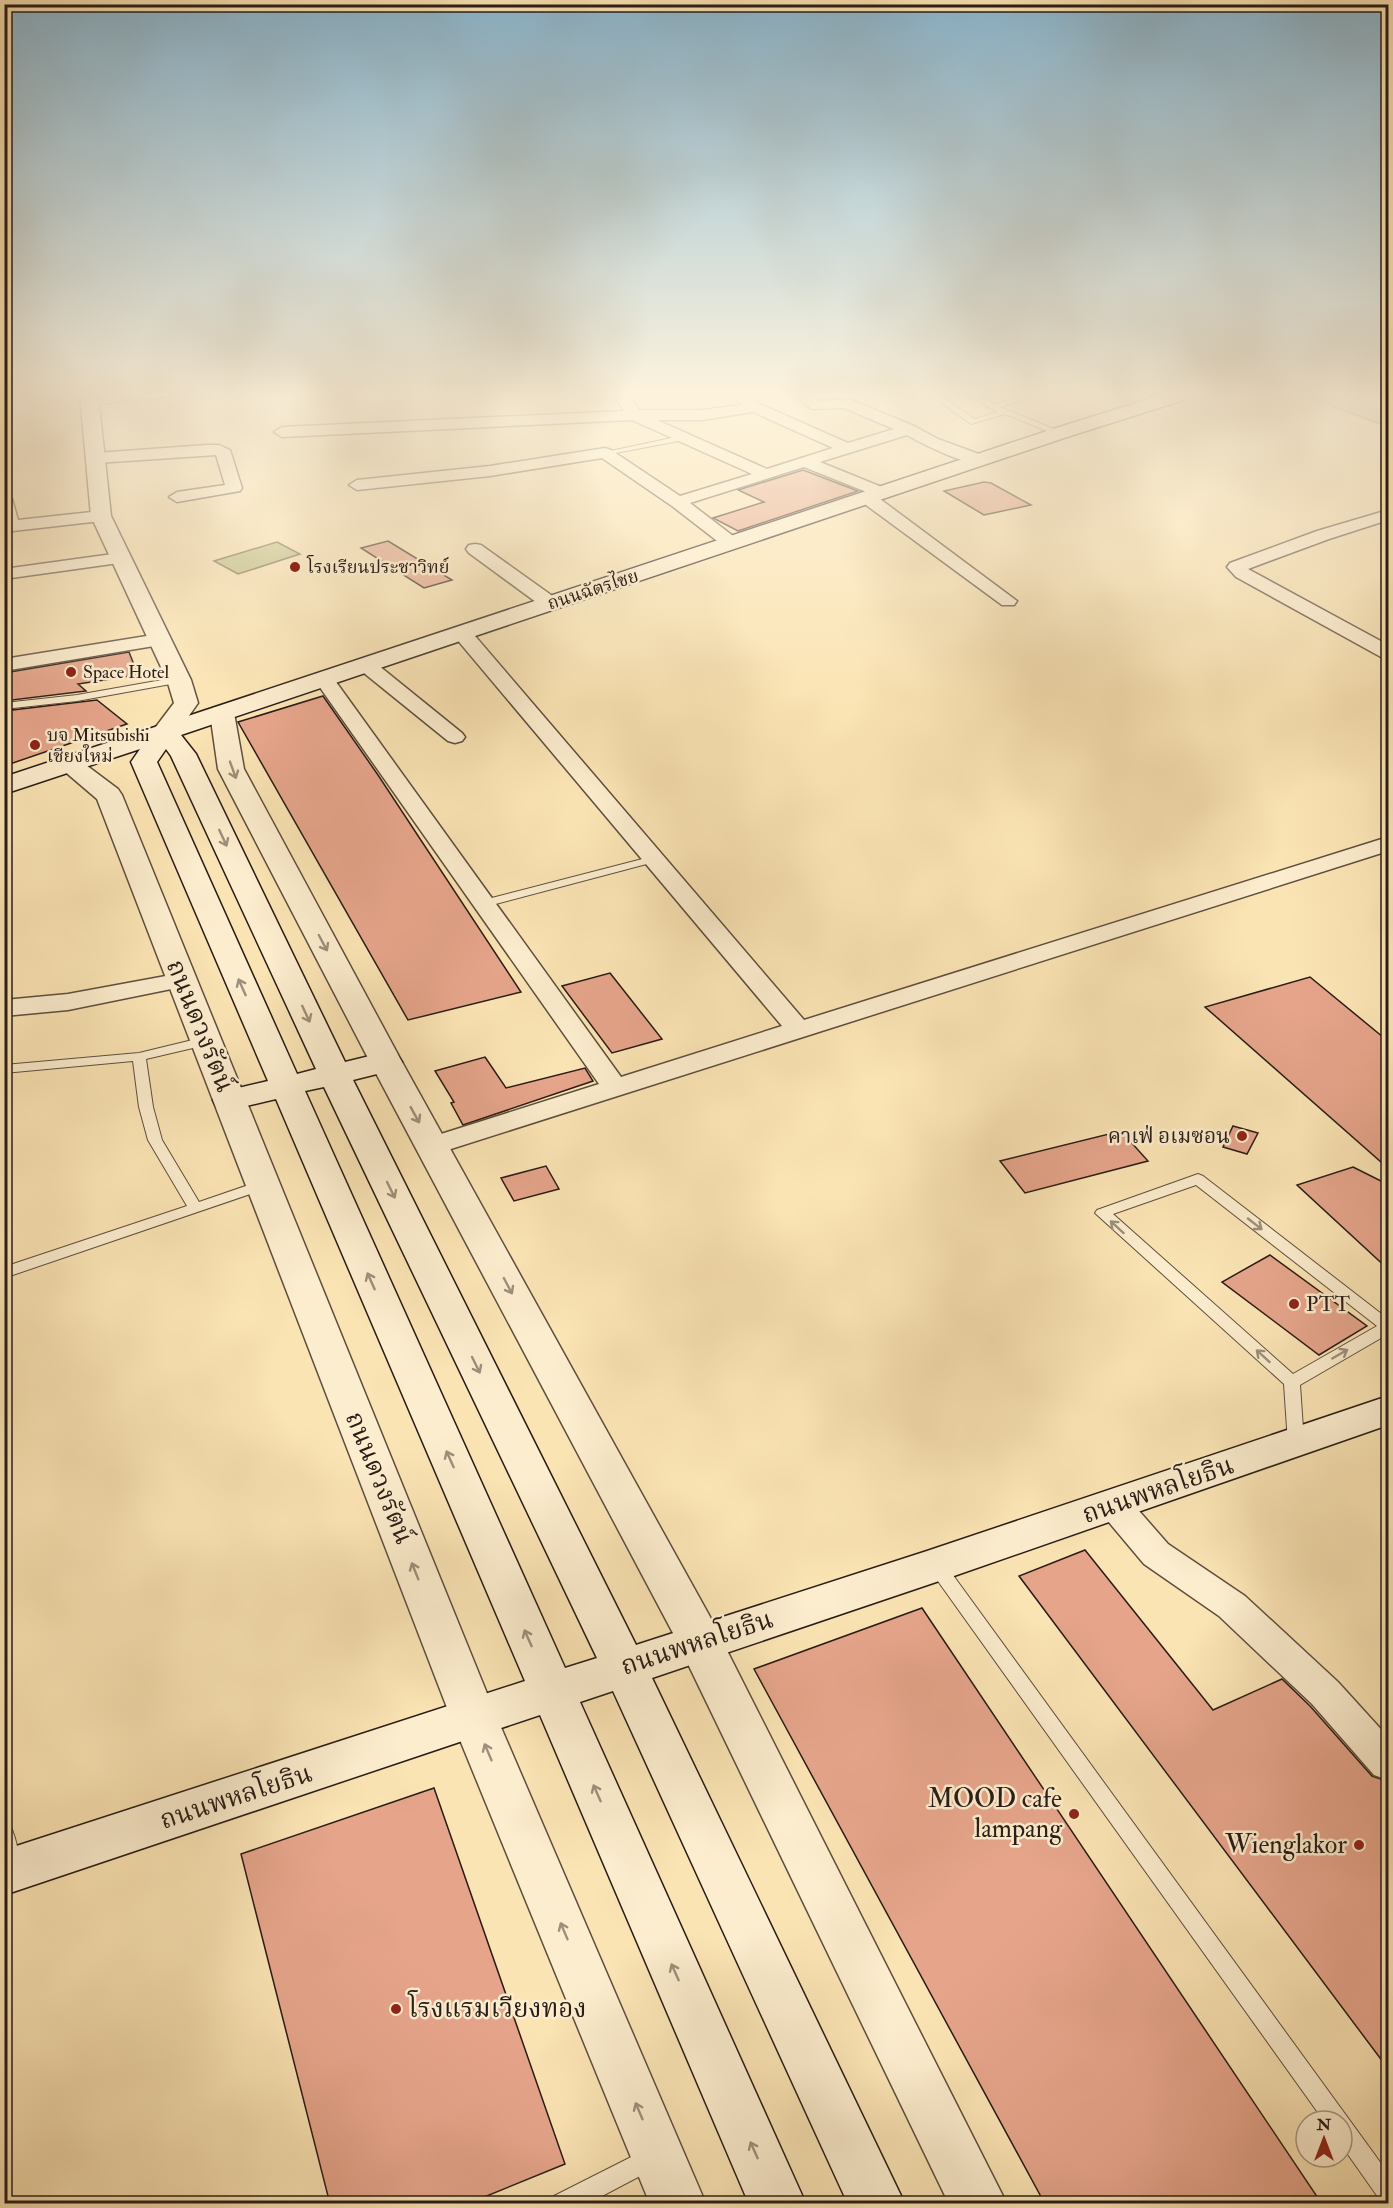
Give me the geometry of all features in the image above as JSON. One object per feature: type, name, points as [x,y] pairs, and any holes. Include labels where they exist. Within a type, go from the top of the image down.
[{"type":"main road","points":[[99,498],[101,516],[179,680],[186,703],[144,762],[778,2204]]},
{"type":"main road","name":"ถนนฉัตรไชย","points":[[4,786],[867,498]]},
{"type":"main road","points":[[179,680],[207,696],[252,698],[279,694]]},
{"type":"main road","points":[[222,713],[231,769],[386,1062],[700,1642],[979,2204]]},
{"type":"main road","points":[[165,732],[183,754],[335,1075],[624,1667],[877,2204]]},
{"type":"main road","name":"ถนนดวงรัตน์","points":[[69,764],[109,795],[474,1718],[678,2204]]},
{"type":"main road","points":[[229,1100],[386,1062]]},
{"type":"main road","name":"ถนนพหลโยธิน","points":[[6,1859],[474,1718],[936,1565],[1389,1410]]},
{"type":"street","points":[[672,498],[731,543]]},
{"type":"street","points":[[678,502],[690,498]]},
{"type":"street","points":[[880,498],[1008,601]]},
{"type":"street","points":[[4,499],[8,526],[101,516]]},
{"type":"street","points":[[1389,515],[1323,535],[1236,567],[1242,573],[1389,653]]},
{"type":"street","points":[[474,549],[551,604]]},
{"type":"street","points":[[4,574],[120,558]]},
{"type":"street","points":[[462,633],[798,1029]]},
{"type":"street","points":[[4,665],[159,640]]},
{"type":"street","points":[[366,665],[455,737]]},
{"type":"street","points":[[324,679],[614,1088]]},
{"type":"street","points":[[432,1146],[1389,844]]},
{"type":"street","points":[[4,1008],[78,1001],[182,980]]},
{"type":"street","points":[[1114,1505],[1156,1554],[1232,1606],[1325,1693],[1389,1763]]},
{"type":"lane","points":[[4,706],[77,698],[179,680]]},
{"type":"lane","points":[[484,903],[654,859]]},
{"type":"lane","points":[[4,1069],[139,1057],[206,1041]]},
{"type":"lane","points":[[139,1057],[146,1107],[155,1140],[196,1208]]},
{"type":"lane","points":[[1292,1382],[1388,1327],[1198,1179],[1102,1214],[1292,1382],[1296,1443]]},
{"type":"lane","points":[[4,1273],[263,1185]]},
{"type":"lane","points":[[936,1565],[1329,2109]]},
{"type":"lane","points":[[1354,2144],[1389,2192]]},
{"type":"lane","points":[[562,2204],[658,2155]]},
{"type":"shaded area","points":[[277,542],[300,554],[238,574],[214,561]]},
{"type":"building","points":[[755,498],[837,498],[738,531],[713,518],[764,502]]},
{"type":"building","points":[[956,498],[1018,498],[1031,505],[984,515]]},
{"type":"building","points":[[388,541],[452,580],[424,588],[361,548]]},
{"type":"building","name":"Space Hotel","points":[[129,652],[138,675],[78,684],[86,691],[4,701],[4,673]]},
{"type":"building","points":[[323,696],[521,992],[408,1020],[238,722]]},
{"type":"building","name":"บจ Mitsubishi เชียงใหม่","points":[[97,700],[127,724],[4,766],[4,711]]},
{"type":"building","points":[[610,973],[662,1039],[612,1053],[562,986]]},
{"type":"building","points":[[1310,977],[1389,1042],[1389,1169],[1205,1007]]},
{"type":"building","points":[[485,1057],[506,1088],[585,1068],[593,1081],[463,1125],[451,1103],[454,1102],[435,1071]]},
{"type":"building","points":[[1233,1126],[1258,1133],[1247,1154],[1223,1147]]},
{"type":"building","points":[[1121,1131],[1148,1161],[1025,1193],[1000,1161]]},
{"type":"building","points":[[546,1166],[559,1189],[514,1201],[501,1178]]},
{"type":"building","points":[[1353,1167],[1389,1185],[1389,1270],[1297,1185]]},
{"type":"building","name":"PTT","points":[[1270,1255],[1367,1326],[1319,1355],[1222,1282]]},
{"type":"building","points":[[1085,1550],[1213,1710],[1282,1679],[1310,1706],[1372,1776],[1389,1782],[1389,2070],[1019,1576]]},
{"type":"building","points":[[922,1608],[1294,2162],[1294,2169],[1299,2169],[1322,2204],[1045,2204],[754,1669]]},
{"type":"building","name":"โรงแรมเวียงทอง","points":[[434,1788],[565,2164],[467,2204],[330,2204],[241,1854]]},
{"type":"place","name":"โรงเรียนประชาวิทย์","points":[[295,567]]},
{"type":"place","name":"Space Hotel","points":[[71,672]]},
{"type":"place","name":"บจ Mitsubishi เชียงใหม่","points":[[35,745]]},
{"type":"place","name":"คาเฟ่ อเมซอน","points":[[1242,1136]]},
{"type":"place","name":"PTT","points":[[1294,1304]]},
{"type":"place","name":"MOOD cafe lampang","points":[[1074,1814]]},
{"type":"place","name":"Wienglakor","points":[[1359,1845]]},
{"type":"place","name":"โรงแรมเวียงทอง","points":[[396,2009]]}]
